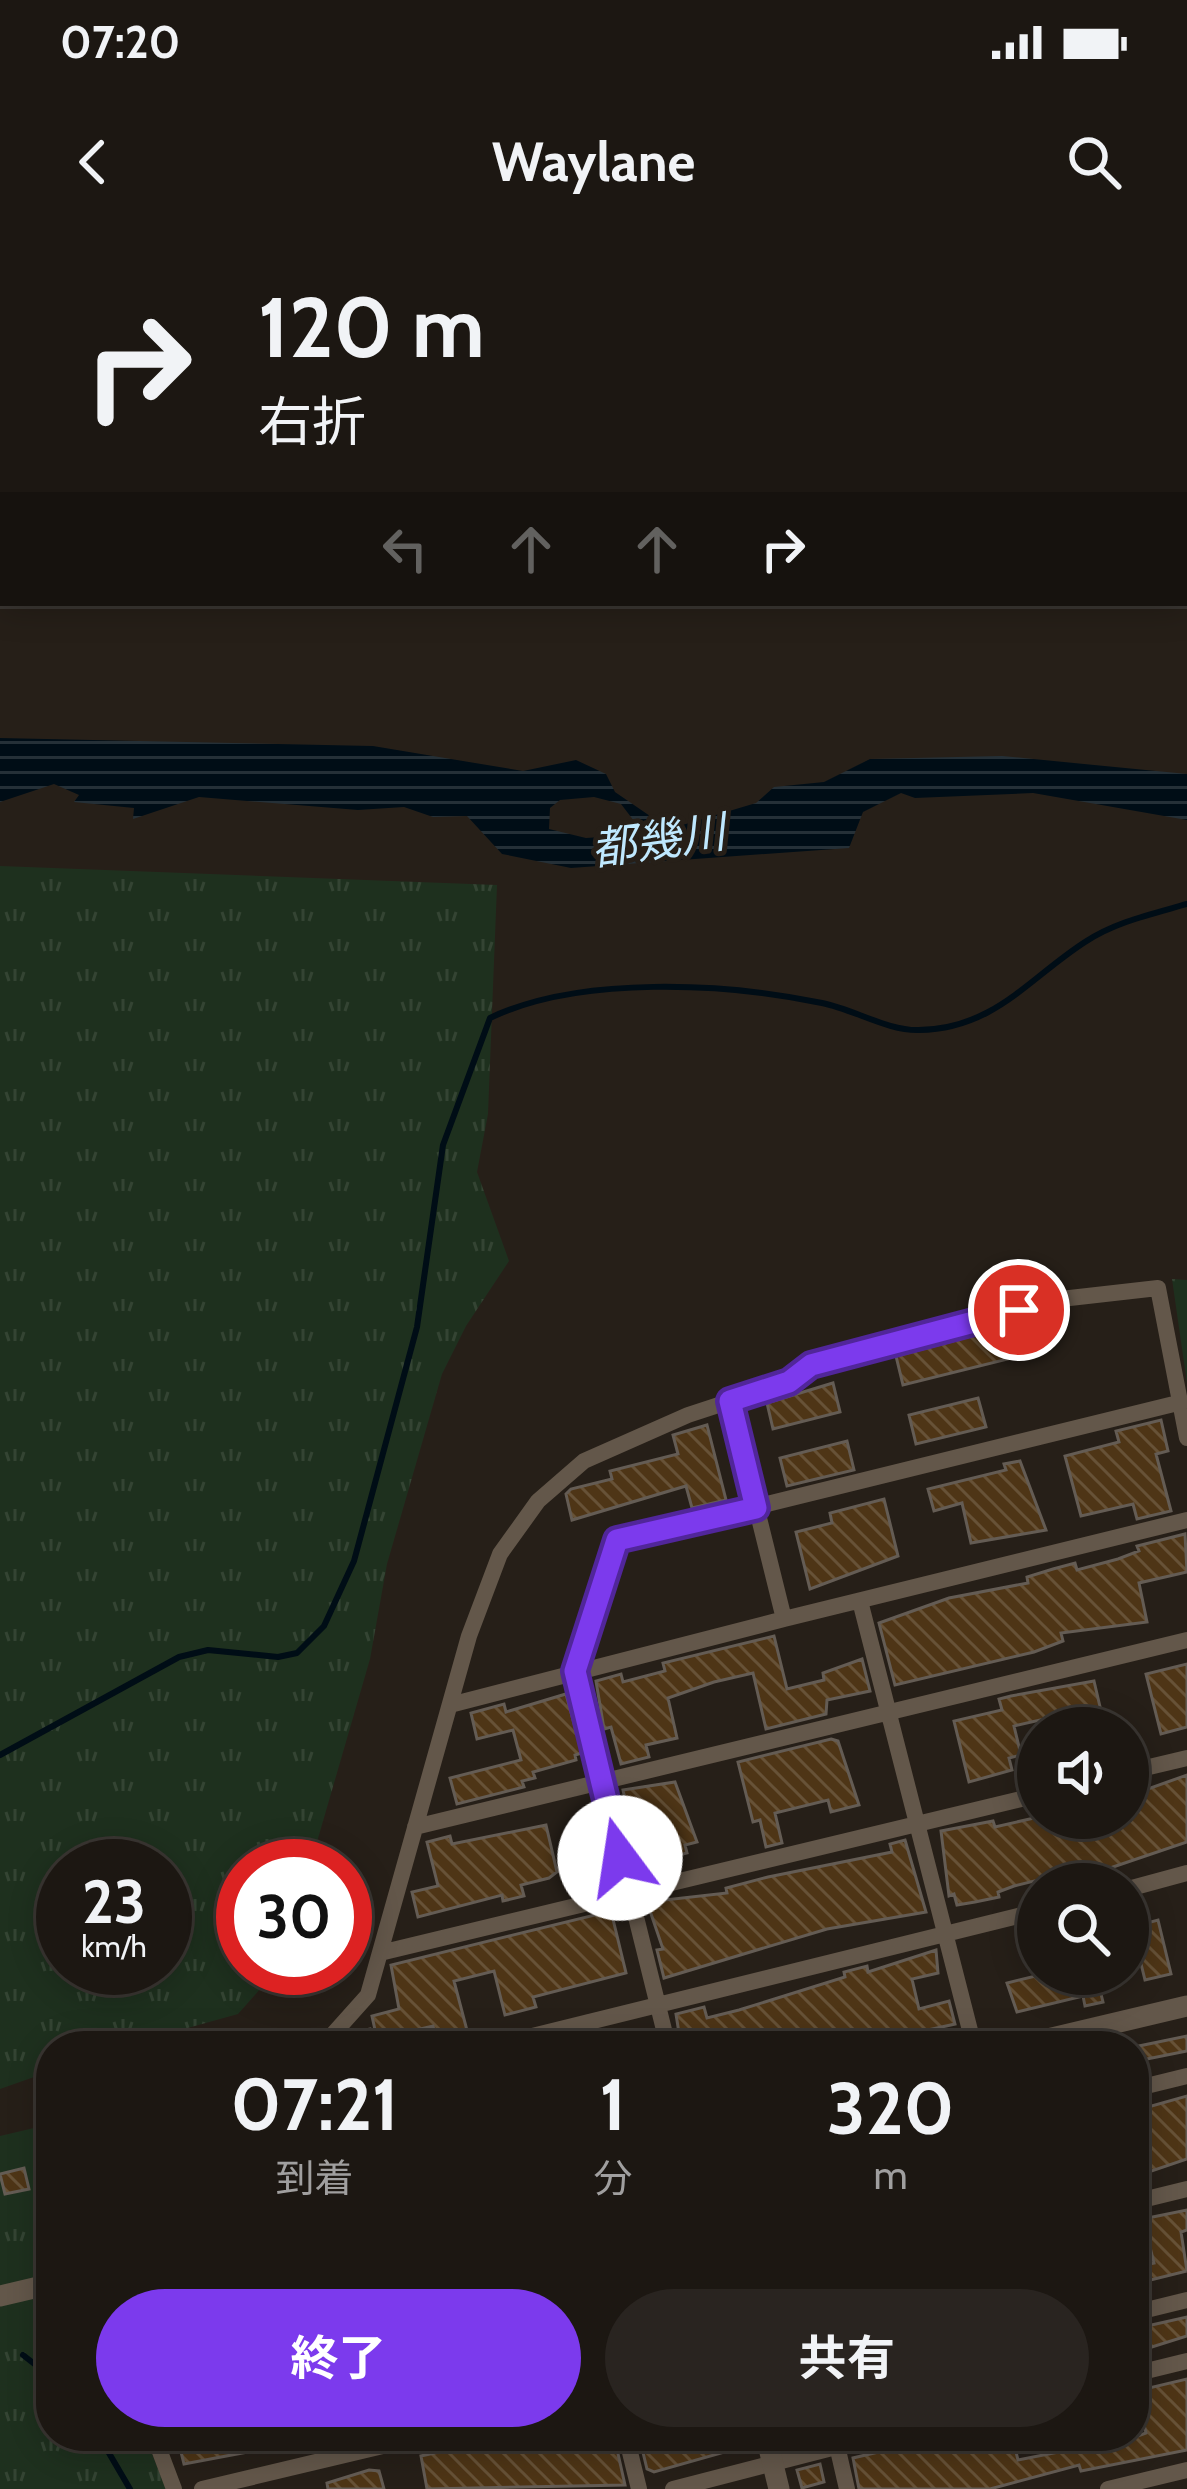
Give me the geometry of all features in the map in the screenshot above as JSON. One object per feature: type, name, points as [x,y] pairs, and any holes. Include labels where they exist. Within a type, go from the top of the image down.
[{"type":"street","points":[[336,2031],[368,1995],[450,1705],[500,1554],[538,1501],[584,1462],[730,1401],[789,1382],[811,1365],[1038,1305],[1159,1288],[1187,1438]]},
{"type":"street","points":[[730,1401],[784,1618]]},
{"type":"street","points":[[664,2031],[575,1671],[617,1540],[1182,1402]]},
{"type":"street","points":[[450,1705],[1187,1520]]},
{"type":"street","points":[[860,1600],[970,2031]]},
{"type":"street","points":[[416,1827],[1187,1640]]},
{"type":"street","points":[[1149,1767],[1187,1758]]},
{"type":"street","points":[[380,1953],[1017,1800]]},
{"type":"street","points":[[1149,1883],[1187,1874]]},
{"type":"street","points":[[556,2031],[1017,1917]]},
{"type":"street","points":[[1081,2031],[1187,2006]]},
{"type":"street","points":[[1149,2085],[1187,2076]]},
{"type":"street","points":[[1149,2198],[1187,2189]]},
{"type":"street","points":[[0,2296],[36,2288]]},
{"type":"street","points":[[1149,2309],[1187,2300]]},
{"type":"street","points":[[1149,2370],[1187,2361]]},
{"type":"street","points":[[160,2451],[175,2489]]},
{"type":"street","points":[[202,2489],[362,2451]]},
{"type":"street","points":[[630,2451],[639,2489]]},
{"type":"street","points":[[770,2451],[779,2489]]},
{"type":"street","points":[[674,2489],[807,2451]]},
{"type":"street","points":[[838,2451],[847,2489]]},
{"type":"street","points":[[1108,2489],[1187,2470]]},
{"type":"green space","points":[[0,866],[497,885],[488,1114],[477,1172],[509,1261],[466,1326],[442,1374],[387,1564],[370,1659],[318,1839],[216,1839],[216,1995],[255,1995],[238,2014],[177,2031],[36,2031],[36,2076],[0,2089]]},
{"type":"green space","points":[[1172,1279],[1187,1280],[1187,1383]]},
{"type":"green space","points":[[36,2128],[36,2451],[151,2451],[166,2489],[0,2489],[0,2136]]},
{"type":"water","name":"都幾川","points":[[0,738],[373,746],[523,771],[576,760],[606,774],[615,792],[669,829],[756,803],[774,787],[824,782],[870,759],[1002,756],[1187,774],[1187,820],[1033,793],[915,798],[901,793],[863,812],[849,848],[571,868],[502,854],[467,816],[433,817],[404,807],[358,810],[199,797],[133,819],[134,808],[74,802],[79,795],[54,784],[0,802]],"holes":[[[594,797],[621,804],[644,834],[586,838],[549,829],[550,808],[560,800]]]},
{"type":"building","points":[[1005,1327],[1012,1358],[903,1385],[896,1356]]},
{"type":"building","points":[[833,1383],[840,1412],[773,1429],[767,1403]]},
{"type":"building","points":[[978,1398],[986,1427],[916,1444],[909,1415]]},
{"type":"building","points":[[1161,1420],[1168,1451],[1156,1454],[1171,1511],[1137,1519],[1133,1504],[1081,1516],[1065,1456],[1119,1442],[1116,1431]]},
{"type":"building","points":[[707,1425],[726,1500],[692,1508],[686,1486],[572,1520],[566,1494],[571,1489],[612,1479],[610,1471],[678,1454],[673,1435]]},
{"type":"building","points":[[847,1441],[854,1470],[787,1486],[780,1458]]},
{"type":"building","points":[[1020,1461],[1046,1530],[971,1543],[962,1503],[934,1511],[928,1489],[1006,1470],[1004,1464]]},
{"type":"building","points":[[884,1499],[898,1556],[810,1589],[796,1532],[832,1523],[830,1513]]},
{"type":"building","points":[[1185,1534],[1187,1572],[1139,1583],[1147,1622],[1061,1633],[1063,1641],[1034,1652],[895,1685],[879,1623],[949,1598],[1028,1583],[1027,1577],[1075,1563],[1077,1570],[1118,1559],[1139,1551],[1137,1546]]},
{"type":"building","points":[[774,1636],[787,1689],[824,1680],[823,1673],[862,1659],[870,1691],[827,1700],[826,1714],[766,1729],[753,1673],[714,1682],[668,1698],[677,1738],[646,1745],[649,1757],[621,1764],[611,1727],[604,1729],[596,1681],[621,1674],[623,1682],[665,1671],[663,1663]]},
{"type":"building","points":[[1187,1664],[1187,1727],[1161,1734],[1146,1674]]},
{"type":"building","points":[[1094,1681],[1100,1707],[1017,1707],[1017,1756],[1009,1758],[1012,1770],[969,1782],[954,1721],[1002,1710],[999,1699]]},
{"type":"building","points":[[566,1694],[582,1753],[575,1755],[576,1760],[533,1772],[535,1778],[522,1781],[524,1787],[457,1804],[450,1778],[521,1760],[513,1730],[477,1739],[471,1713],[504,1704],[506,1712]]},
{"type":"building","points":[[838,1741],[859,1805],[831,1812],[828,1800],[775,1813],[782,1843],[766,1847],[760,1820],[753,1822],[738,1762]]},
{"type":"building","points":[[1187,1775],[1187,1842],[1123,1863],[1017,1863],[1017,1885],[998,1892],[999,1897],[957,1905],[954,1894],[949,1896],[941,1831],[993,1821],[995,1827],[1017,1822],[1017,1839],[1149,1839],[1149,1789]]},
{"type":"building","points":[[675,1782],[697,1842],[685,1845],[687,1853],[667,1858],[670,1870],[642,1877],[623,1790]]},
{"type":"building","points":[[546,1825],[557,1872],[521,1885],[524,1896],[503,1901],[502,1895],[418,1917],[412,1892],[438,1886],[427,1842],[450,1836],[452,1844]]},
{"type":"building","points":[[905,1840],[926,1912],[827,1929],[664,1978],[657,1950],[663,1949],[647,1902],[727,1893],[726,1888],[768,1877],[892,1852],[890,1844]]},
{"type":"building","points":[[611,1911],[626,1973],[533,1997],[536,2007],[505,2015],[494,1971],[454,1981],[467,2031],[434,2031],[433,2026],[375,2031],[372,2016],[399,2009],[391,1965]]},
{"type":"building","points":[[1158,1920],[1171,1974],[1149,1979],[1149,1922]]},
{"type":"building","points":[[936,1950],[938,1973],[912,1979],[919,2009],[949,2001],[955,2024],[923,2031],[679,2031],[676,2014],[704,2007],[707,2018],[845,1977],[844,1972],[867,1966],[868,1972]]},
{"type":"building","points":[[1017,1981],[1017,1995],[1101,1995],[1103,2002],[1085,2006],[1083,1996],[1017,2012],[1007,1983]]},
{"type":"building","points":[[1187,2036],[1187,2051],[1149,2059],[1149,2044]]},
{"type":"building","points":[[1187,2096],[1187,2159],[1149,2172],[1149,2107]]},
{"type":"building","points":[[24,2168],[29,2189],[5,2194],[0,2174]]},
{"type":"building","points":[[1187,2210],[1187,2230],[1181,2232],[1187,2271],[1149,2280],[1149,2264],[1154,2263],[1149,2218]]},
{"type":"building","points":[[1187,2317],[1187,2336],[1149,2348],[1149,2326]]},
{"type":"building","points":[[1187,2379],[1187,2450],[1081,2471],[1079,2465],[990,2489],[859,2489],[853,2458],[883,2451],[1016,2451],[1018,2460],[1064,2451],[1149,2451],[1149,2388]]},
{"type":"building","points":[[181,2451],[253,2451],[184,2464]]},
{"type":"building","points":[[617,2451],[625,2485],[427,2489],[421,2456]]},
{"type":"building","points":[[643,2451],[728,2451],[654,2472],[647,2469]]},
{"type":"building","points":[[820,2464],[824,2482],[802,2488],[797,2470]]},
{"type":"building","points":[[379,2471],[384,2489],[328,2489],[327,2483]]},
{"type":"waterway","points":[[0,1755],[179,1657],[208,1650],[278,1657],[297,1653],[324,1626],[354,1561],[417,1327],[443,1145],[490,1018],[566,995],[654,987],[784,996],[907,1029],[945,1027],[990,1011],[1097,935],[1187,904]]},
{"type":"waterway","points":[[23,2355],[36,2365]]},
{"type":"waterway","points":[[108,2451],[130,2489]]},
{"type":"route","points":[[620,1858],[575,1671],[617,1540],[756,1508],[730,1401],[789,1382],[811,1365],[1019,1310]]}]
